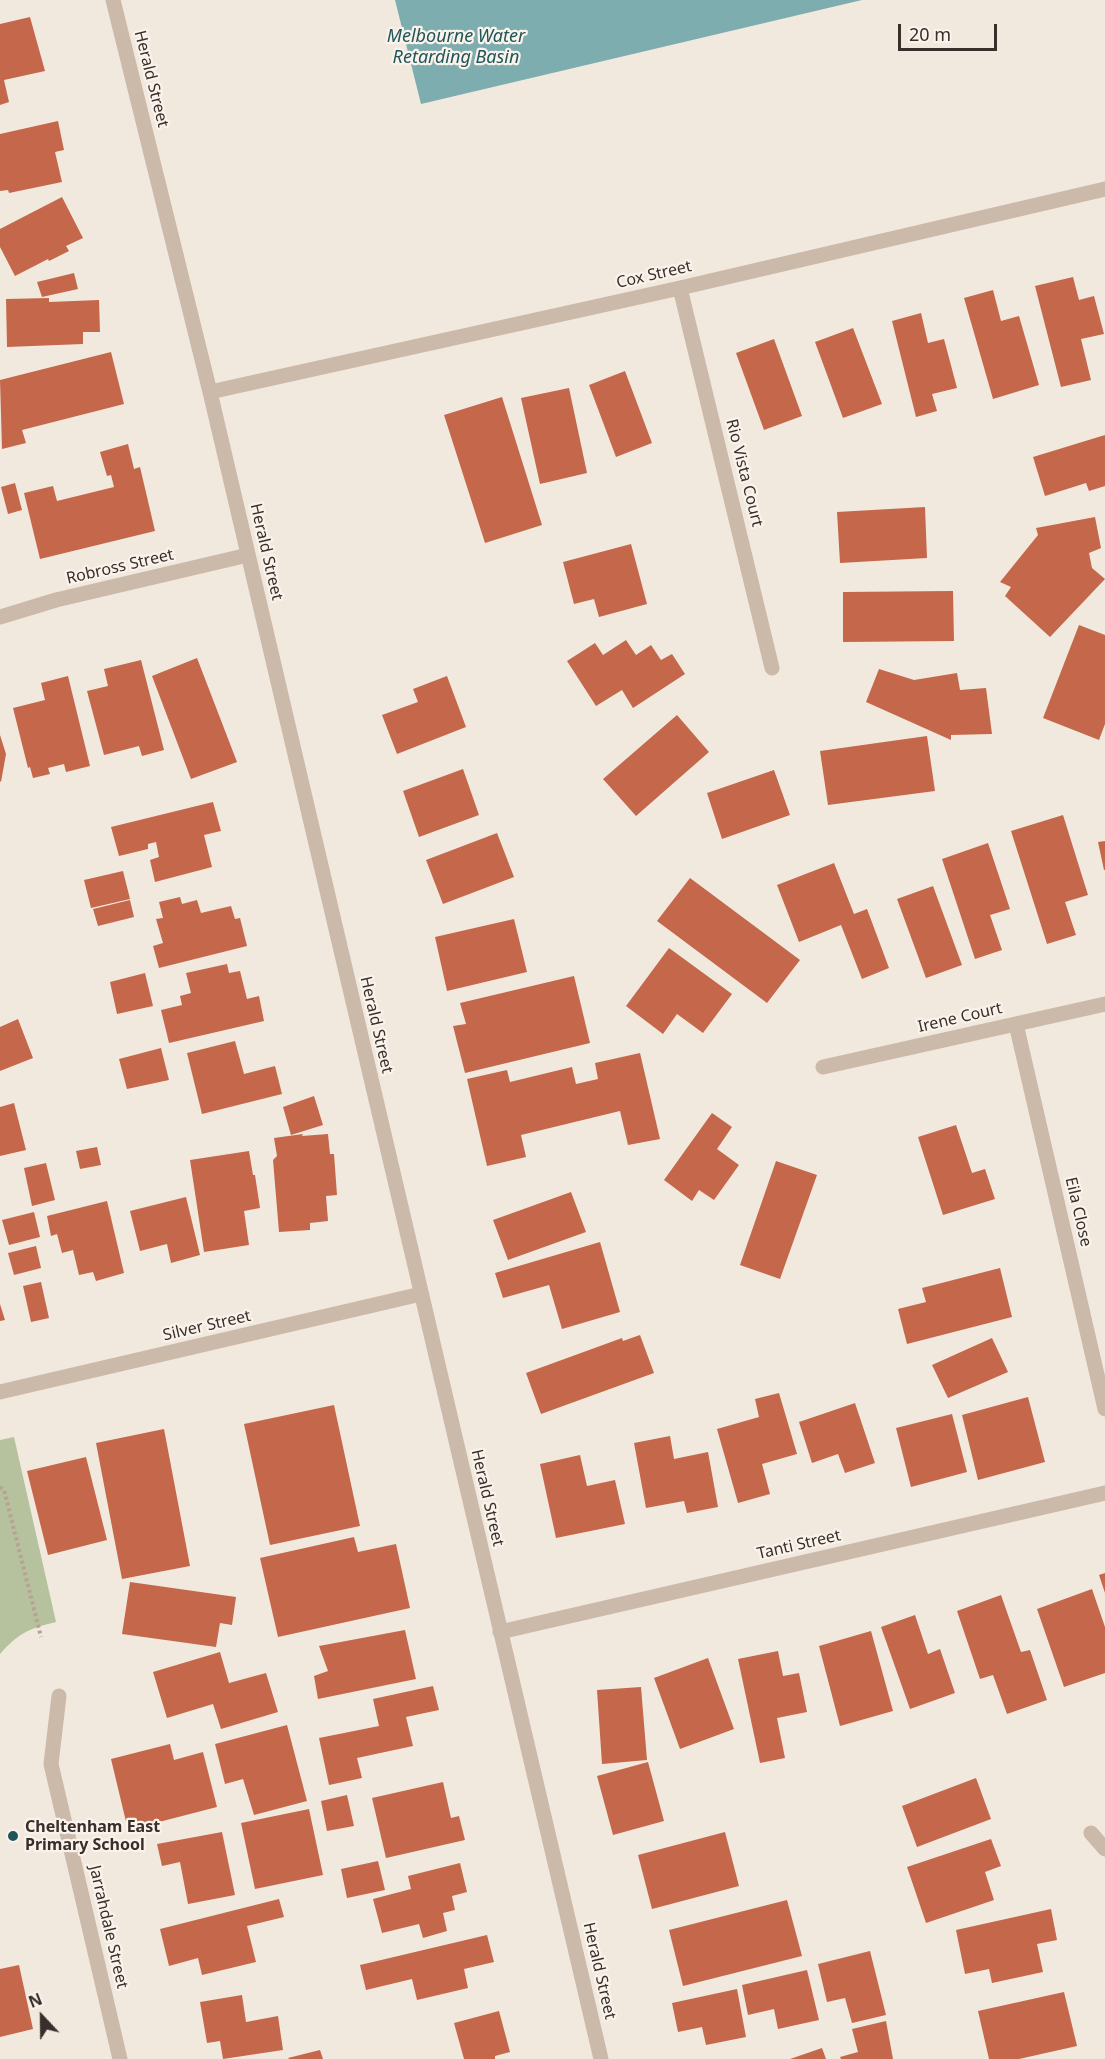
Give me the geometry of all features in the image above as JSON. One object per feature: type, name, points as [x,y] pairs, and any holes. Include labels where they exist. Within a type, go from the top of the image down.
[{"type":"street","name":"Herald Street","points":[[113,0],[249,555],[601,2059]]},
{"type":"street","name":"Cox Street","points":[[210,392],[680,288],[1105,189]]},
{"type":"street","name":"Rio Vista Court","points":[[680,288],[772,668]]},
{"type":"street","name":"Robross Street","points":[[0,617],[56,600],[249,555]]},
{"type":"street","name":"Irene Court","points":[[823,1067],[1105,1004]]},
{"type":"street","name":"Eila Close","points":[[1016,1024],[1105,1409]]},
{"type":"street","name":"Silver Street","points":[[0,1392],[421,1294]]},
{"type":"street","name":"Tanti Street","points":[[500,1632],[1105,1493]]},
{"type":"street","name":"Jarrahdale Street","points":[[59,1696],[51,1764],[120,2059]]},
{"type":"street","points":[[1091,1833],[1105,1849]]},
{"type":"path","points":[[0,1487],[4,1490],[41,1637]]},
{"type":"green space","points":[[14,1437],[56,1622],[25,1633],[12,1641],[0,1654],[0,1440]]},
{"type":"water","name":"Melbourne Water Retarding Basin","points":[[395,0],[862,0],[421,104]]},
{"type":"building","points":[[30,17],[45,71],[4,80],[9,102],[0,105],[0,24]]},
{"type":"building","points":[[58,121],[64,150],[55,152],[62,182],[9,193],[8,190],[0,191],[0,134]]},
{"type":"building","points":[[62,197],[83,238],[66,246],[69,251],[15,276],[0,247],[0,229]]},
{"type":"building","points":[[74,273],[78,289],[42,297],[37,282]]},
{"type":"building","points":[[1073,277],[1079,300],[1094,296],[1104,334],[1081,339],[1091,380],[1061,387],[1035,286]]},
{"type":"building","points":[[993,290],[1001,321],[1019,316],[1039,385],[993,399],[964,298]]},
{"type":"building","points":[[49,298],[49,302],[99,300],[100,332],[83,332],[83,344],[7,347],[6,299]]},
{"type":"building","points":[[921,313],[928,343],[944,339],[957,388],[932,394],[937,411],[916,417],[892,321]]},
{"type":"building","points":[[853,328],[882,404],[843,418],[815,342]]},
{"type":"building","points":[[774,339],[802,416],[764,430],[736,353]]},
{"type":"building","points":[[111,352],[124,404],[22,430],[26,443],[2,449],[0,380]]},
{"type":"building","points":[[625,371],[652,443],[616,457],[589,385]]},
{"type":"building","points":[[569,388],[587,473],[540,484],[521,398]]},
{"type":"building","points":[[502,397],[542,525],[485,543],[444,415]]},
{"type":"building","points":[[1105,435],[1105,486],[1089,491],[1086,483],[1045,496],[1033,457]]},
{"type":"building","points":[[128,444],[134,469],[140,467],[155,531],[40,559],[24,493],[53,486],[57,501],[114,487],[111,475],[107,476],[100,452]]},
{"type":"building","points":[[15,483],[22,510],[8,514],[1,487]]},
{"type":"building","points":[[925,507],[927,558],[840,563],[837,512]]},
{"type":"building","points":[[1095,517],[1101,548],[1089,553],[1092,568],[1105,579],[1050,637],[1005,596],[1011,587],[1000,582],[1038,535],[1036,528]]},
{"type":"building","points":[[631,544],[647,604],[599,617],[594,599],[574,604],[563,562]]},
{"type":"building","points":[[953,591],[954,641],[843,642],[843,592]]},
{"type":"building","points":[[1079,625],[1105,635],[1105,724],[1099,740],[1043,718]]},
{"type":"building","points":[[626,640],[636,655],[651,645],[661,660],[672,654],[685,674],[633,708],[622,690],[596,706],[567,661],[595,643],[603,655]]},
{"type":"building","points":[[197,658],[237,762],[191,779],[152,676]]},
{"type":"building","points":[[141,660],[164,750],[142,756],[139,746],[104,755],[87,691],[108,686],[104,669]]},
{"type":"building","points":[[879,669],[914,680],[957,673],[960,690],[986,688],[992,734],[951,735],[951,740],[866,702]]},
{"type":"building","points":[[68,676],[90,766],[66,772],[64,764],[48,768],[50,774],[33,778],[30,767],[28,768],[13,708],[45,700],[41,683]]},
{"type":"building","points":[[447,676],[466,727],[397,754],[382,715],[418,702],[413,689]]},
{"type":"building","points":[[677,715],[709,752],[636,816],[603,779]]},
{"type":"building","points":[[0,735],[6,754],[1,782],[0,781]]},
{"type":"building","points":[[927,736],[935,791],[828,805],[820,751]]},
{"type":"building","points":[[463,769],[479,815],[419,837],[403,791]]},
{"type":"building","points":[[774,770],[790,815],[722,839],[707,793]]},
{"type":"building","points":[[213,802],[221,831],[204,835],[212,867],[155,882],[150,860],[159,857],[156,842],[148,844],[148,849],[119,856],[111,827]]},
{"type":"building","points":[[1063,815],[1088,895],[1065,902],[1076,935],[1047,944],[1011,831]]},
{"type":"building","points":[[497,833],[514,877],[443,904],[426,860]]},
{"type":"building","points":[[1105,841],[1105,870],[1104,870],[1098,842]]},
{"type":"building","points":[[988,843],[1010,909],[990,915],[1002,950],[975,959],[942,859]]},
{"type":"building","points":[[834,863],[854,914],[867,909],[889,968],[862,979],[841,925],[799,942],[777,885]]},
{"type":"building","points":[[123,871],[130,899],[91,908],[84,880]]},
{"type":"building","points":[[690,878],[800,960],[767,1003],[657,921]]},
{"type":"building","points":[[933,886],[962,965],[926,978],[897,899]]},
{"type":"building","points":[[180,897],[182,904],[197,900],[201,913],[231,906],[235,919],[240,918],[247,946],[159,968],[153,946],[163,943],[156,919],[163,918],[159,902]]},
{"type":"building","points":[[130,900],[134,917],[98,926],[93,909]]},
{"type":"building","points":[[514,919],[527,972],[447,991],[435,937]]},
{"type":"building","points":[[669,948],[732,994],[703,1033],[677,1014],[663,1034],[626,1006]]},
{"type":"building","points":[[227,964],[229,973],[240,971],[247,999],[259,996],[264,1021],[169,1043],[161,1010],[182,1005],[180,996],[191,993],[186,973]]},
{"type":"building","points":[[145,973],[153,1006],[117,1014],[110,982]]},
{"type":"building","points":[[574,976],[590,1043],[465,1073],[453,1026],[466,1024],[460,1003]]},
{"type":"building","points":[[18,1019],[33,1058],[0,1071],[0,1027]]},
{"type":"building","points":[[235,1041],[244,1074],[275,1066],[282,1094],[202,1114],[187,1053]]},
{"type":"building","points":[[161,1048],[169,1080],[127,1089],[119,1059]]},
{"type":"building","points":[[640,1053],[660,1139],[628,1145],[620,1111],[521,1135],[526,1157],[487,1166],[467,1079],[507,1070],[510,1082],[572,1067],[576,1084],[598,1079],[595,1063]]},
{"type":"building","points":[[314,1096],[323,1125],[291,1135],[283,1107]]},
{"type":"building","points":[[14,1103],[26,1150],[0,1156],[0,1107]]},
{"type":"building","points":[[712,1113],[732,1127],[717,1149],[739,1165],[714,1200],[699,1190],[692,1201],[664,1180]]},
{"type":"building","points":[[956,1125],[972,1173],[985,1169],[995,1199],[943,1215],[918,1137]]},
{"type":"building","points":[[303,1134],[302,1136],[328,1134],[330,1154],[334,1154],[337,1195],[326,1196],[328,1221],[310,1223],[310,1230],[279,1232],[273,1160],[277,1156],[274,1138]]},
{"type":"building","points":[[97,1147],[101,1165],[80,1169],[76,1151]]},
{"type":"building","points":[[249,1151],[260,1208],[244,1211],[249,1245],[204,1252],[190,1160]]},
{"type":"building","points":[[776,1161],[817,1175],[780,1279],[740,1265]]},
{"type":"building","points":[[46,1163],[55,1200],[32,1206],[24,1168]]},
{"type":"building","points":[[571,1192],[586,1232],[508,1260],[493,1220]]},
{"type":"building","points":[[186,1197],[200,1255],[171,1263],[167,1244],[140,1251],[130,1211]]},
{"type":"building","points":[[107,1201],[124,1273],[96,1281],[93,1272],[79,1275],[73,1250],[62,1253],[57,1234],[51,1236],[47,1216]]},
{"type":"building","points":[[34,1212],[40,1237],[9,1245],[2,1220]]},
{"type":"building","points":[[600,1242],[620,1312],[562,1329],[549,1285],[503,1298],[495,1273]]},
{"type":"building","points":[[36,1246],[41,1268],[14,1275],[8,1253]]},
{"type":"building","points":[[1000,1268],[1012,1317],[907,1344],[898,1309],[926,1302],[922,1288]]},
{"type":"building","points":[[41,1282],[49,1318],[31,1322],[23,1286]]},
{"type":"building","points":[[0,1304],[5,1320],[0,1321]]},
{"type":"building","points":[[640,1335],[654,1373],[541,1414],[526,1373],[622,1338],[623,1341]]},
{"type":"building","points":[[992,1338],[1008,1372],[948,1398],[932,1365]]},
{"type":"building","points":[[779,1393],[797,1454],[762,1464],[770,1494],[738,1503],[717,1429],[759,1417],[755,1399]]},
{"type":"building","points":[[1028,1397],[1045,1462],[978,1480],[962,1415]]},
{"type":"building","points":[[855,1403],[875,1463],[845,1473],[838,1454],[812,1463],[799,1422]]},
{"type":"building","points":[[334,1405],[360,1526],[270,1545],[244,1424]]},
{"type":"building","points":[[952,1414],[967,1472],[911,1487],[896,1428]]},
{"type":"building","points":[[164,1429],[190,1566],[122,1579],[96,1443]]},
{"type":"building","points":[[670,1436],[674,1459],[708,1452],[718,1507],[687,1513],[684,1501],[646,1508],[634,1443]]},
{"type":"building","points":[[580,1455],[587,1486],[615,1480],[625,1524],[556,1538],[540,1464]]},
{"type":"building","points":[[86,1457],[107,1540],[48,1555],[27,1471]]},
{"type":"building","points":[[354,1537],[358,1552],[396,1544],[410,1608],[278,1637],[260,1558]]},
{"type":"building","points":[[1105,1573],[1105,1593],[1099,1575]]},
{"type":"building","points":[[130,1582],[236,1597],[232,1625],[220,1623],[216,1647],[122,1634]]},
{"type":"building","points":[[1092,1589],[1105,1627],[1105,1673],[1064,1687],[1037,1609]]},
{"type":"building","points":[[1001,1595],[1021,1652],[1030,1650],[1047,1700],[1007,1714],[993,1675],[980,1679],[957,1611]]},
{"type":"building","points":[[915,1615],[928,1654],[940,1649],[955,1693],[910,1709],[881,1627]]},
{"type":"building","points":[[405,1630],[416,1679],[318,1699],[314,1676],[328,1671],[319,1646]]},
{"type":"building","points":[[871,1631],[893,1711],[840,1726],[819,1646]]},
{"type":"building","points":[[778,1651],[783,1676],[799,1673],[807,1712],[777,1718],[785,1758],[760,1763],[738,1659]]},
{"type":"building","points":[[220,1652],[229,1683],[266,1673],[278,1712],[221,1729],[213,1704],[167,1718],[153,1672]]},
{"type":"building","points":[[708,1658],[734,1729],[680,1749],[654,1678]]},
{"type":"building","points":[[433,1686],[439,1710],[406,1717],[413,1746],[357,1758],[362,1778],[329,1785],[319,1738],[379,1726],[373,1699]]},
{"type":"building","points":[[641,1687],[647,1760],[602,1764],[597,1690]]},
{"type":"building","points":[[287,1725],[307,1801],[254,1815],[243,1779],[225,1784],[215,1744]]},
{"type":"building","points":[[170,1744],[174,1760],[203,1752],[217,1807],[128,1830],[111,1759]]},
{"type":"building","points":[[648,1762],[664,1821],[613,1835],[597,1776]]},
{"type":"building","points":[[976,1778],[991,1819],[917,1847],[902,1806]]},
{"type":"building","points":[[443,1782],[451,1818],[459,1816],[465,1840],[386,1858],[372,1798]]},
{"type":"building","points":[[347,1795],[354,1826],[327,1831],[321,1801]]},
{"type":"building","points":[[309,1809],[323,1875],[255,1889],[241,1823]]},
{"type":"building","points":[[222,1832],[235,1895],[188,1904],[180,1862],[162,1866],[157,1844]]},
{"type":"building","points":[[725,1832],[739,1886],[652,1909],[638,1855]]},
{"type":"building","points":[[991,1839],[1001,1866],[985,1872],[994,1900],[926,1923],[907,1867]]},
{"type":"building","points":[[378,1861],[385,1890],[347,1898],[341,1869]]},
{"type":"building","points":[[460,1863],[467,1892],[452,1896],[455,1910],[443,1913],[447,1931],[423,1938],[419,1924],[382,1933],[373,1899],[411,1889],[408,1876]]},
{"type":"building","points":[[279,1899],[284,1917],[247,1926],[256,1962],[202,1975],[198,1958],[169,1966],[160,1929]]},
{"type":"building","points":[[787,1900],[802,1956],[683,1986],[669,1930]]},
{"type":"building","points":[[1051,1909],[1057,1940],[1037,1944],[1043,1972],[992,1983],[989,1969],[965,1974],[956,1930]]},
{"type":"building","points":[[487,1935],[494,1962],[464,1969],[468,1988],[417,2000],[412,1979],[366,1990],[360,1965]]},
{"type":"building","points":[[870,1951],[886,2015],[852,2023],[845,1998],[827,2002],[818,1964]]},
{"type":"building","points":[[19,1965],[33,2029],[0,2037],[0,1969]]},
{"type":"building","points":[[807,1970],[819,2020],[778,2029],[774,2009],[748,2015],[742,1985]]},
{"type":"building","points":[[737,1989],[746,2037],[706,2045],[702,2027],[678,2032],[672,2003]]},
{"type":"building","points":[[1064,1992],[1077,2046],[1019,2059],[989,2059],[978,2011]]},
{"type":"building","points":[[242,1995],[246,2022],[278,2016],[283,2050],[223,2059],[220,2041],[207,2043],[200,2002]]},
{"type":"building","points":[[499,2011],[510,2052],[495,2056],[495,2059],[464,2059],[454,2023]]},
{"type":"building","points":[[886,2021],[893,2059],[841,2059],[840,2057],[858,2052],[852,2029]]},
{"type":"building","points":[[822,2048],[826,2059],[790,2059]]},
{"type":"building","points":[[320,2050],[323,2059],[288,2058]]},
{"type":"place","name":"Cheltenham East Primary School","points":[[13,1836]]}]
